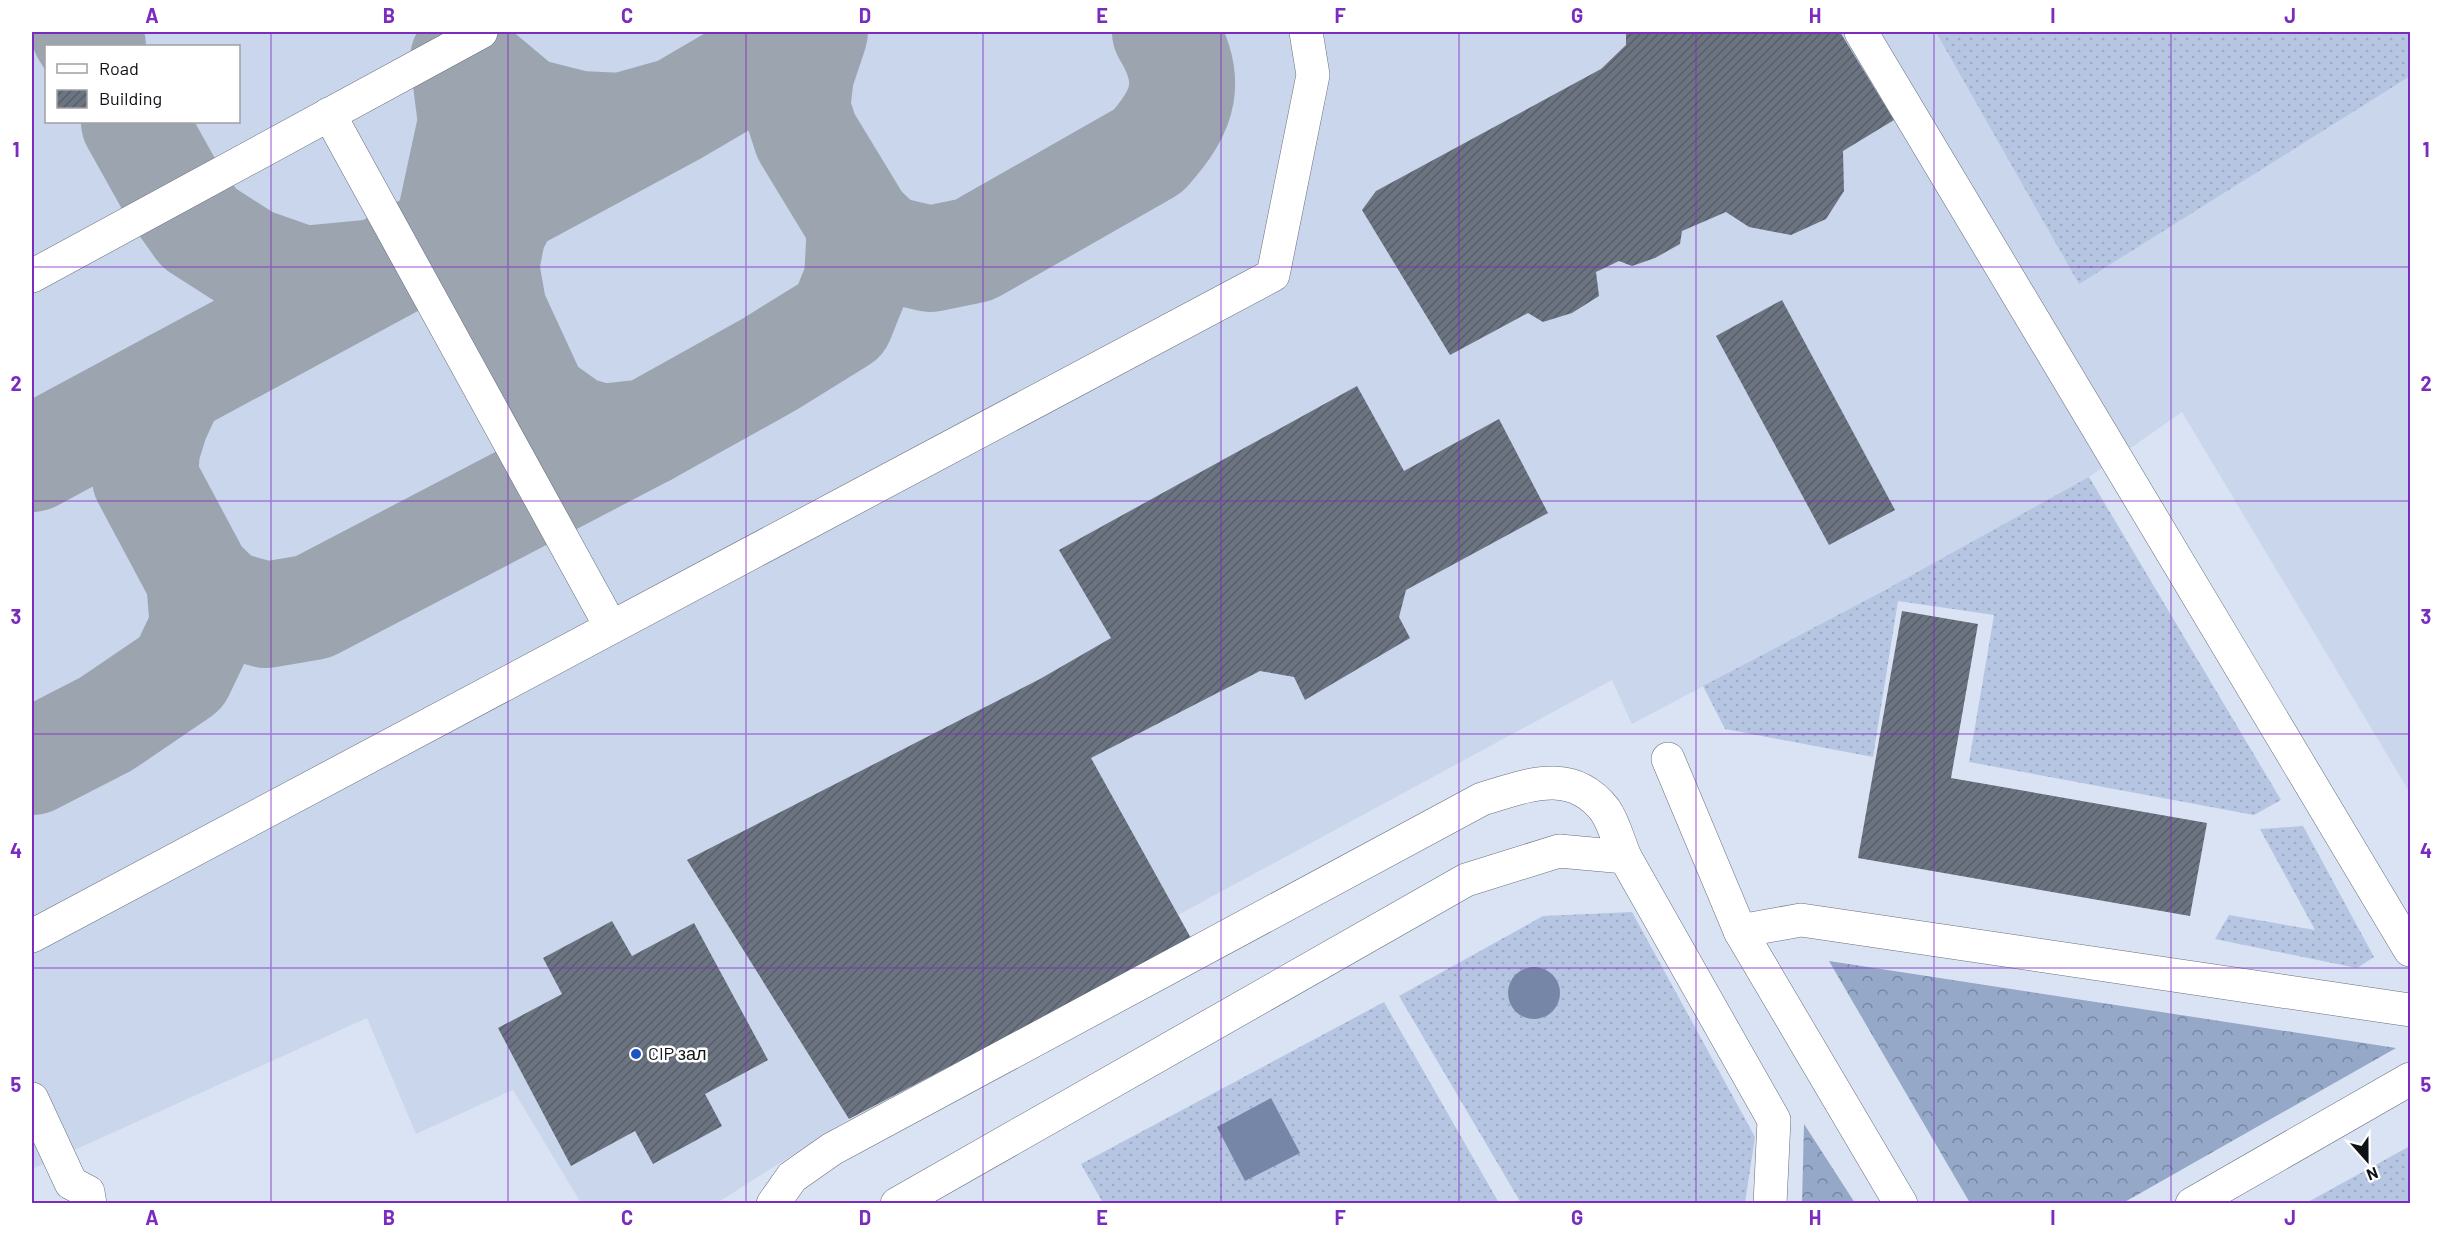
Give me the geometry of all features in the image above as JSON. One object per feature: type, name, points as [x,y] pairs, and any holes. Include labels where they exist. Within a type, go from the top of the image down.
[{"type":"street","points":[[32,276],[481,32]]},
{"type":"street","points":[[33,930],[611,627],[1273,275],[1313,75],[1306,32]]},
{"type":"street","points":[[1861,32],[2379,894],[2410,950]]},
{"type":"street","points":[[329,114],[611,627]]},
{"type":"street","points":[[1668,759],[1740,931],[1901,1203]]},
{"type":"street","points":[[773,1203],[792,1177],[832,1149],[1482,799],[1542,782],[1582,789],[1606,811],[1625,857],[1774,1120],[1770,1203]]},
{"type":"street","points":[[897,1203],[1466,880],[1559,851],[1625,857]]},
{"type":"street","points":[[1740,931],[1801,920],[2410,1010]]},
{"type":"street","points":[[2192,1203],[2410,1079]]},
{"type":"street","points":[[32,1099],[71,1183],[88,1192],[90,1203]]},
{"type":"shaded area","points":[[32,32],[2410,32],[2410,793],[2182,412],[2062,496],[1632,724],[1612,680],[1178,915],[1192,940],[849,1119],[717,1203],[581,1203],[513,1090],[416,1134],[367,1018],[32,1169]]},
{"type":"shaded area","points":[[1936,32],[2410,32],[2410,76],[2079,284]]},
{"type":"shaded area","points":[[2089,477],[2281,800],[2254,815],[1969,762],[1994,615],[1898,601],[1873,757],[1725,729],[1703,686],[1885,590]]},
{"type":"shaded area","points":[[2303,826],[2374,957],[2357,968],[2215,939],[2229,915],[2315,930],[2260,829]]},
{"type":"shaded area","points":[[1632,912],[1755,1137],[1745,1203],[1521,1203],[1399,996],[1543,916]]},
{"type":"shaded area","points":[[1534,967],[1548,971],[1556,979],[1560,993],[1556,1007],[1548,1015],[1534,1019],[1520,1015],[1512,1007],[1508,993],[1512,979],[1520,971]]},
{"type":"shaded area","points":[[1384,1002],[1499,1203],[1103,1203],[1081,1164]]},
{"type":"shaded area","points":[[1271,1098],[1300,1153],[1245,1181],[1217,1127]]},
{"type":"shaded area","points":[[2410,1146],[2410,1203],[2306,1203]]},
{"type":"green space","points":[[1829,961],[2396,1048],[2123,1203],[1970,1203]]},
{"type":"green space","points":[[1804,1124],[1855,1203],[1802,1203]]},
{"type":"building","points":[[1626,32],[1840,32],[1894,120],[1843,151],[1844,191],[1826,219],[1791,235],[1749,227],[1726,212],[1682,231],[1680,244],[1655,258],[1632,266],[1619,261],[1596,272],[1599,296],[1572,313],[1543,322],[1528,313],[1450,355],[1362,210],[1376,191],[1601,69],[1626,45]]},
{"type":"building","points":[[1782,300],[1895,510],[1829,545],[1716,336]]},
{"type":"building","points":[[1357,386],[1404,471],[1499,419],[1548,513],[1406,590],[1399,617],[1410,638],[1305,700],[1294,677],[1260,671],[1091,758],[1192,940],[849,1119],[687,860],[1040,679],[1111,638],[1059,550]]},
{"type":"building","points":[[1902,611],[1978,624],[1951,778],[2207,823],[2190,916],[1858,858]]},
{"type":"building","points":[[612,921],[632,956],[694,923],[768,1060],[705,1094],[722,1126],[653,1164],[635,1131],[571,1166],[498,1028],[562,994],[543,958]]},
{"type":"taxiway","points":[[84,32],[92,45]]},
{"type":"taxiway","points":[[32,459],[677,111],[812,32]]},
{"type":"taxiway","points":[[815,32],[801,74],[797,108],[806,136],[860,225],[884,248],[930,259],[974,250],[1148,151],[1170,122],[1181,94],[1180,65],[1165,32]]},
{"type":"taxiway","points":[[447,233],[471,122],[463,59],[524,110],[579,124],[622,126],[668,113]]},
{"type":"taxiway","points":[[135,123],[172,190],[199,228],[249,260],[303,279],[377,272]]},
{"type":"taxiway","points":[[508,201],[493,231],[486,266],[494,311],[536,402],[574,429],[602,437],[648,432],[770,364],[841,320],[857,280],[860,225]]},
{"type":"taxiway","points":[[173,383],[156,420],[147,449],[145,478],[199,579],[224,603],[266,615],[313,607],[648,432]]},
{"type":"taxiway","points":[[32,762],[106,724],[181,673],[203,627],[199,579]]},
{"type":"place","name":"CIP зал","points":[[636,1054]]}]
